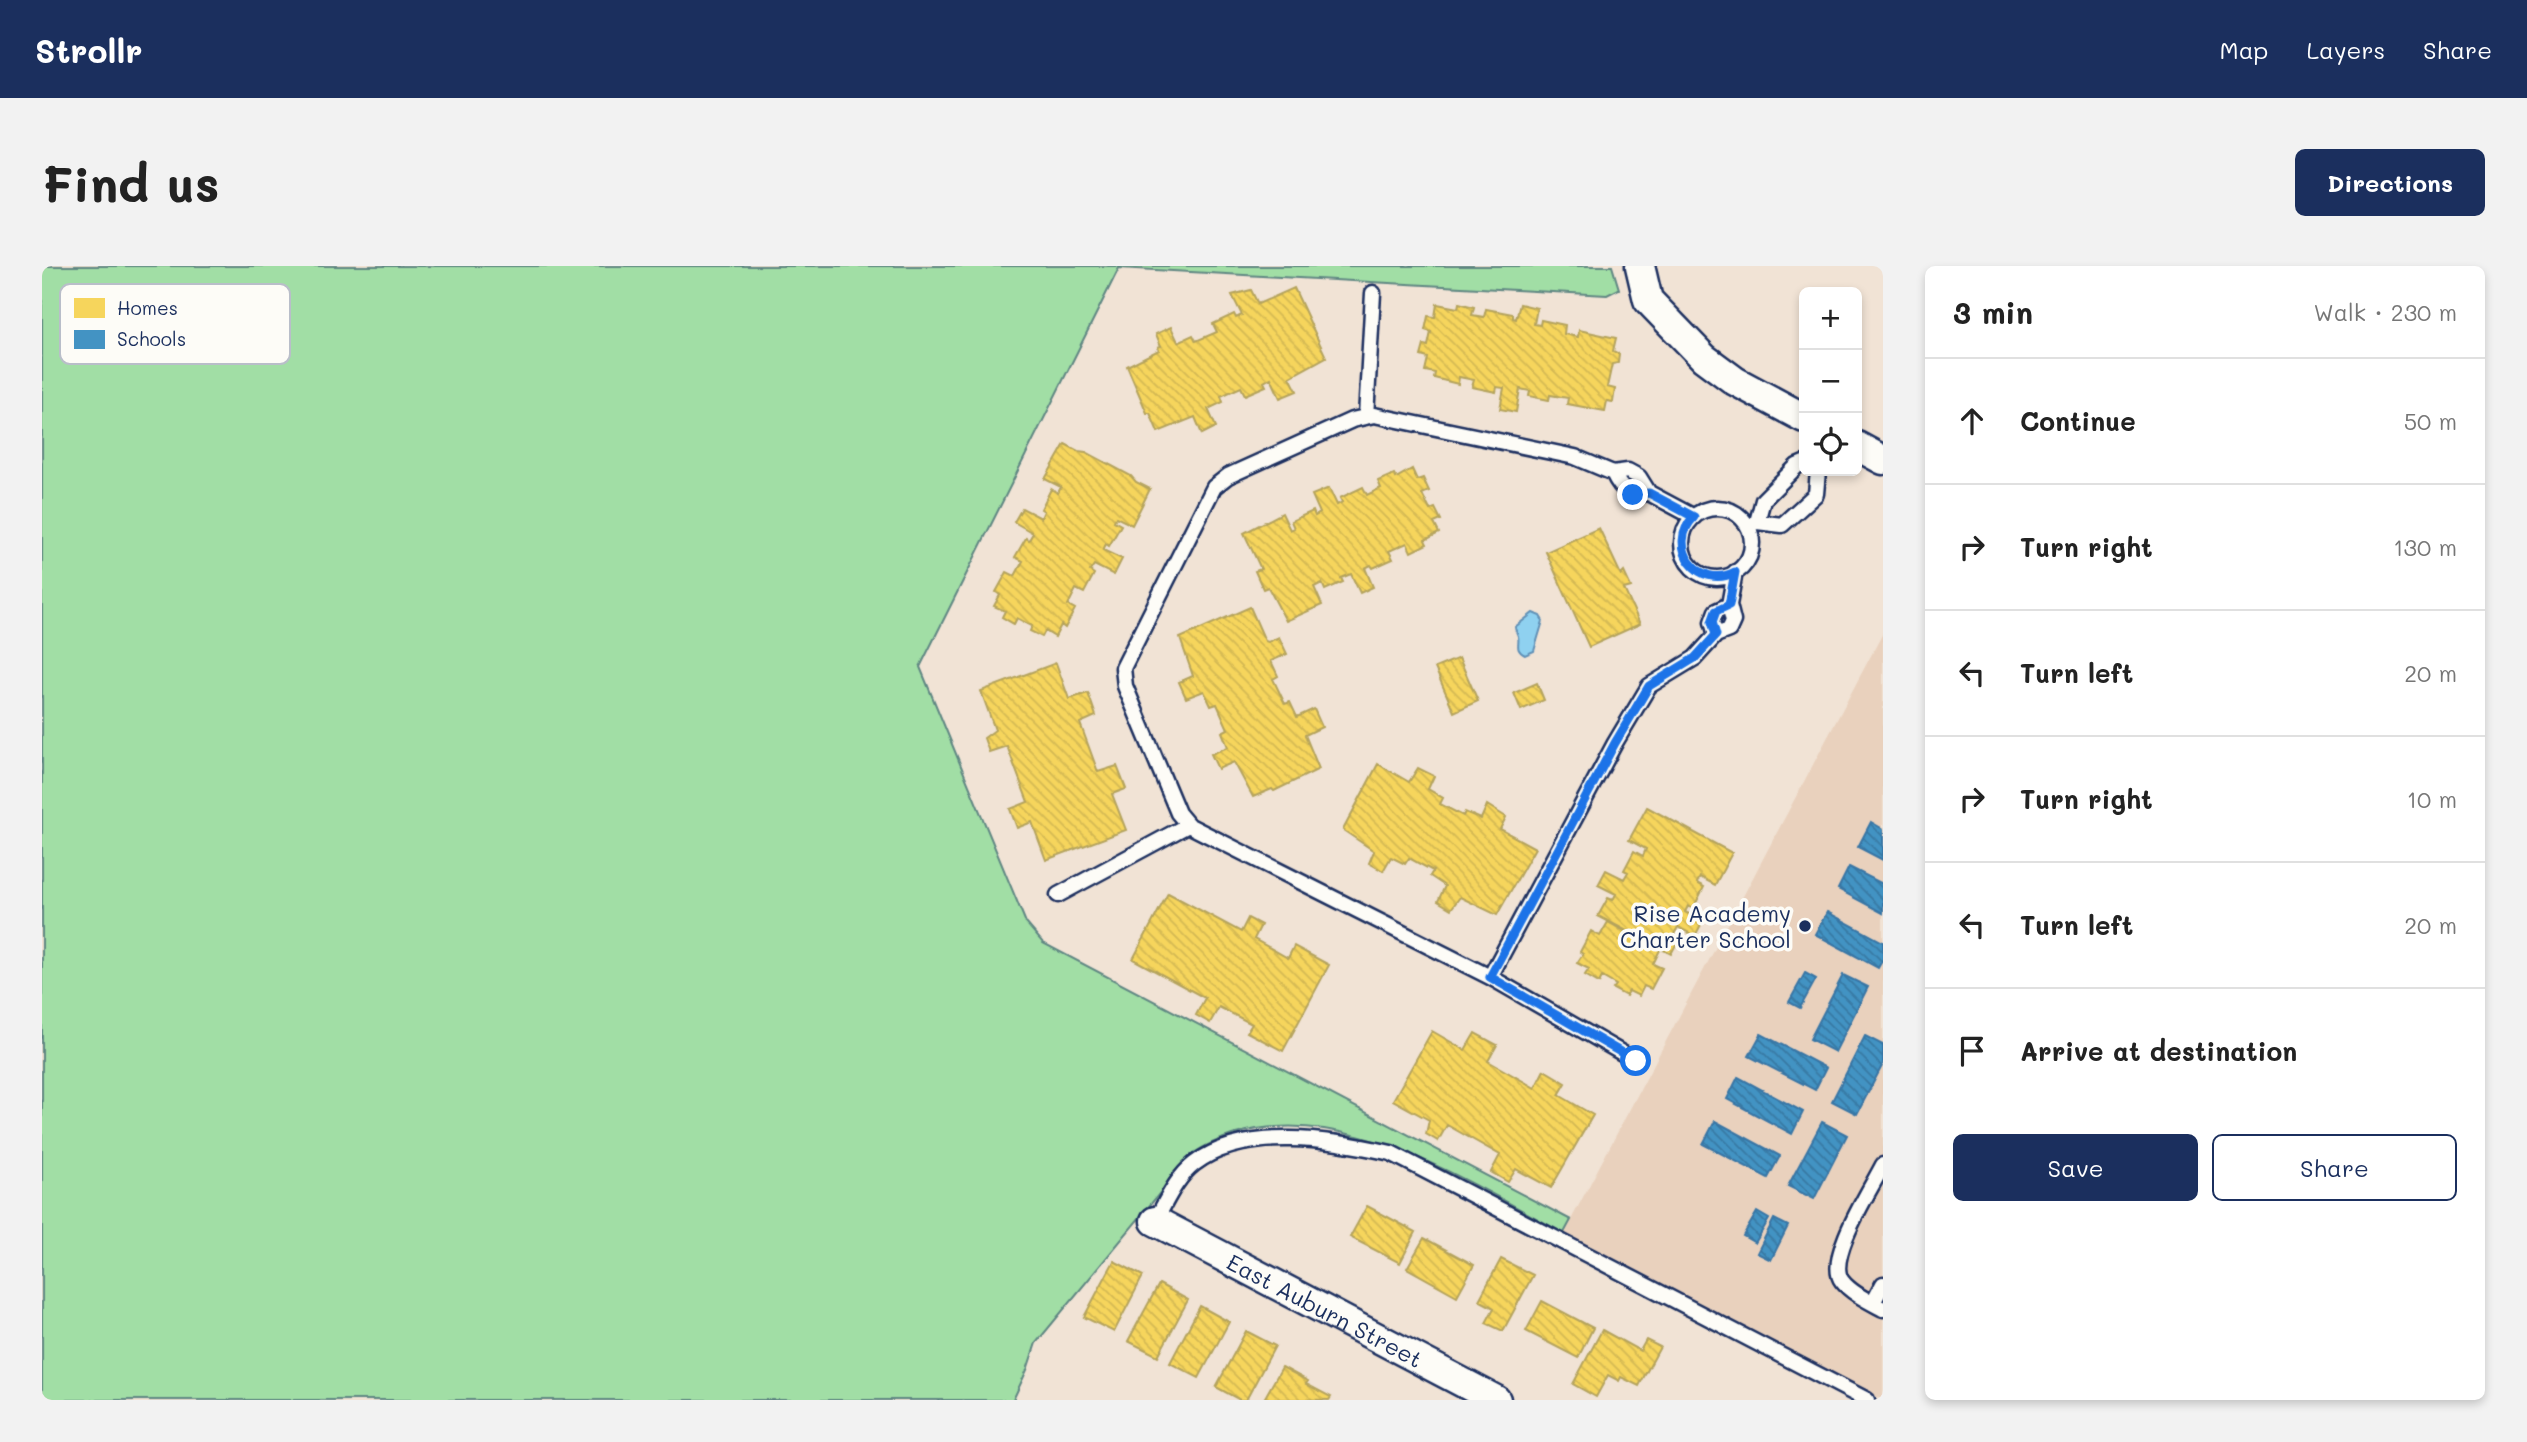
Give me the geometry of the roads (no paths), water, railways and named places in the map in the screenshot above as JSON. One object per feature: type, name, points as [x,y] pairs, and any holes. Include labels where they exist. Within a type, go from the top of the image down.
[{"type":"street","points":[[1640,266],[1648,300],[1704,358],[1735,381],[1799,415]]},
{"type":"street","points":[[1862,449],[1883,460]]},
{"type":"street","name":"East Auburn Street","points":[[1155,1221],[1496,1400]]},
{"type":"lane","points":[[1366,417],[1373,293]]},
{"type":"lane","points":[[1636,1061],[1490,977],[1188,825],[1178,813],[1135,711],[1125,686],[1123,668],[1214,487],[1228,476],[1352,420],[1374,415],[1575,457],[1613,474],[1628,471],[1639,477],[1649,493],[1694,517]]},
{"type":"lane","points":[[1799,465],[1763,500],[1753,524],[1749,559],[1735,572],[1721,578],[1709,577],[1690,564],[1682,542],[1684,531],[1694,517],[1709,509],[1720,508],[1731,510],[1753,524],[1782,525],[1816,494],[1818,476]]},
{"type":"lane","points":[[1490,977],[1615,743],[1649,686],[1695,658],[1716,635],[1712,622],[1716,611],[1729,605],[1735,572]]},
{"type":"lane","points":[[1058,895],[1188,825]]},
{"type":"lane","points":[[1155,1221],[1176,1183],[1193,1164],[1215,1152],[1243,1142],[1293,1139],[1359,1146],[1391,1153],[1867,1400]]},
{"type":"lane","points":[[1883,1165],[1840,1248],[1836,1263],[1843,1284],[1878,1306],[1883,1284]]},
{"type":"water","points":[[1533,613],[1543,621],[1534,651],[1525,655],[1518,649],[1515,627]]},
{"type":"place","name":"Rise Academy Charter School","points":[[1805,926]]}]
